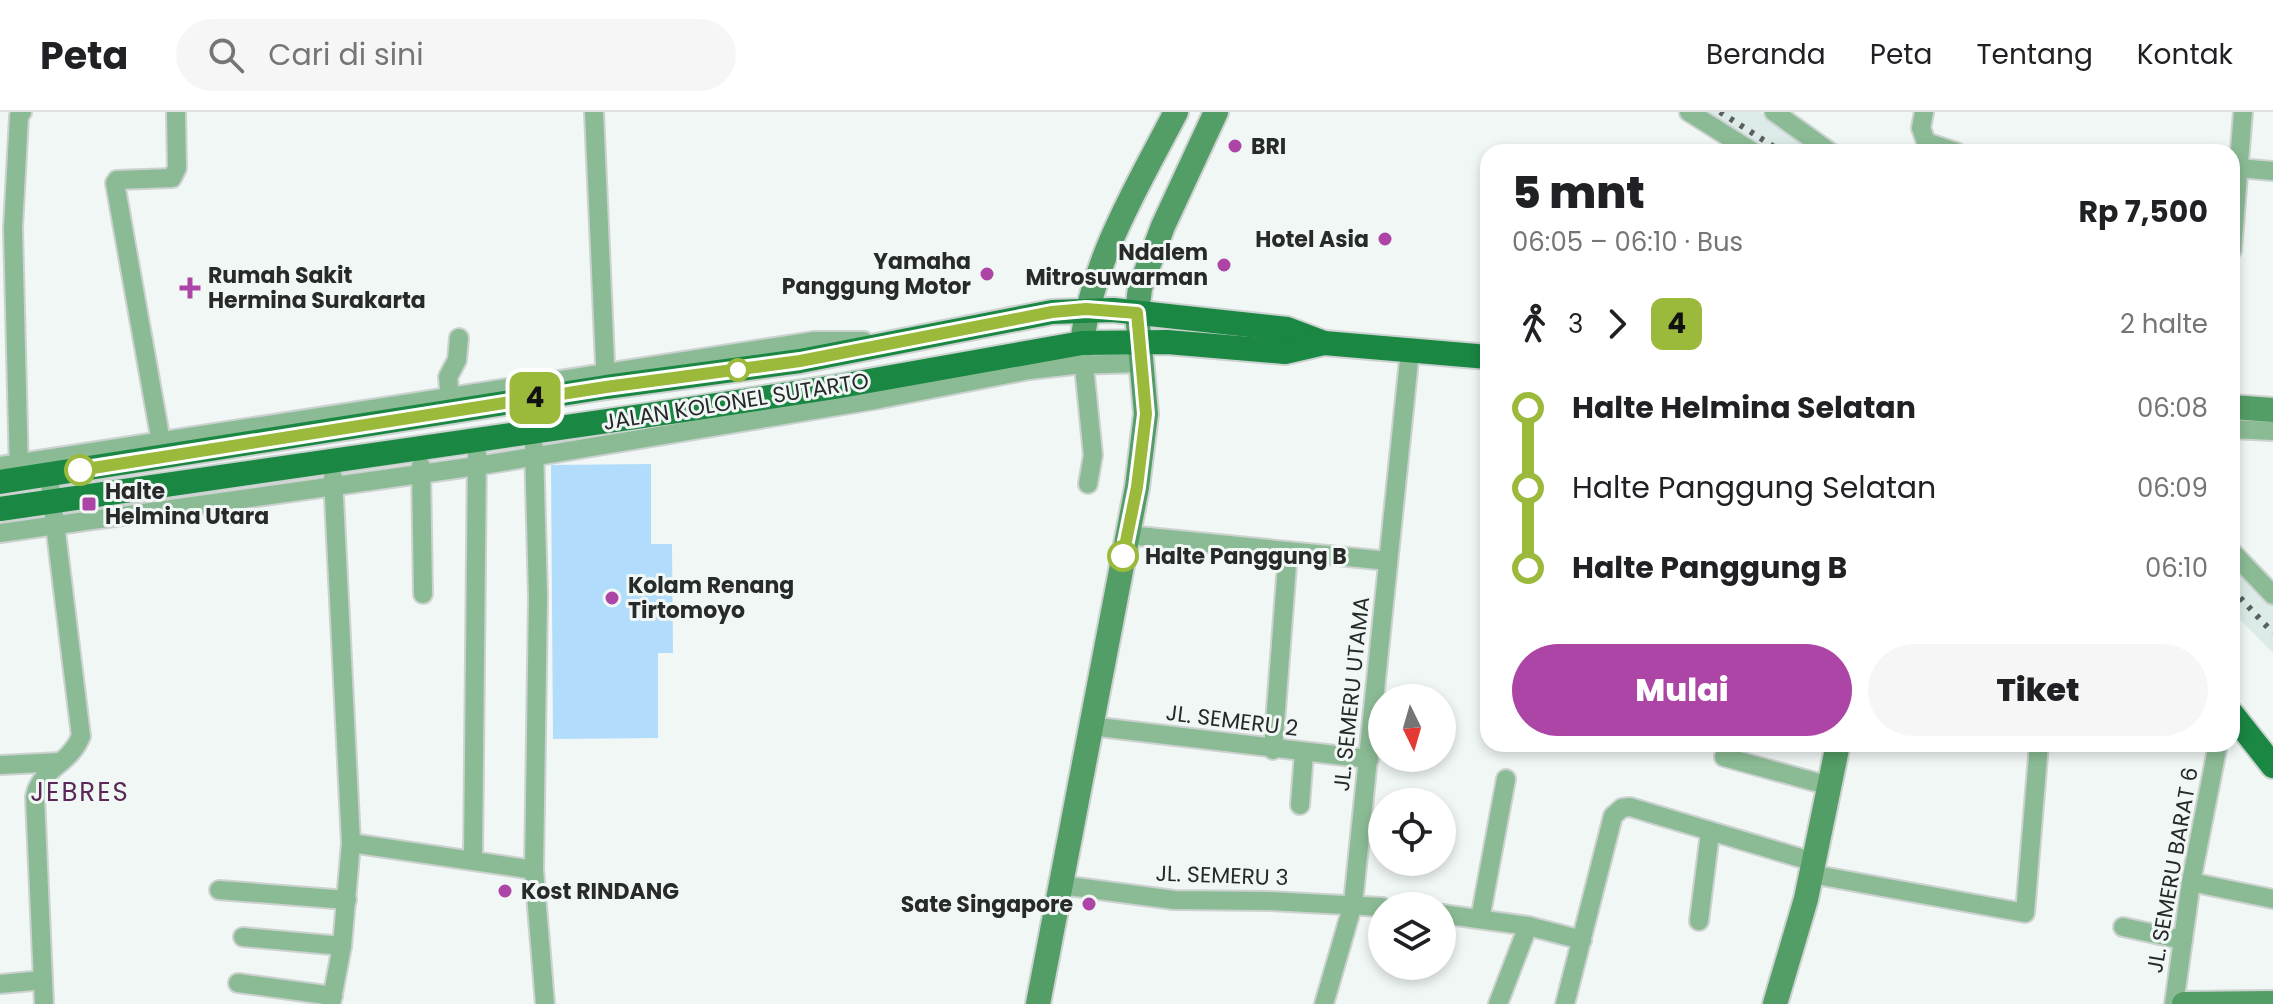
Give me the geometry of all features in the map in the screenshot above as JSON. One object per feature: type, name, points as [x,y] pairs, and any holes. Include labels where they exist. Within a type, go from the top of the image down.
[{"type":"main road","points":[[1038,1004],[1137,487],[1146,414],[1137,313],[1140,288],[1163,226],[1213,119],[1178,112],[1112,239],[1086,309],[1083,354]]},
{"type":"main road","name":"JALAN KOLONEL SUTARTO","points":[[9,473],[49,475],[606,380],[800,361],[1038,314],[1086,309],[1287,329],[1324,343]]},
{"type":"main road","points":[[958,330],[963,374]]},
{"type":"main road","name":"JALAN KOLONEL SUTARTO","points":[[0,509],[54,512],[333,473],[420,447],[805,392],[963,374],[1083,354],[1285,352],[1324,343]]},
{"type":"main road","points":[[1324,343],[1480,356]]},
{"type":"main road","points":[[2240,408],[2273,410]]},
{"type":"main road","points":[[2240,724],[2273,766]]},
{"type":"main road","points":[[1775,1004],[1812,868],[1836,752]]},
{"type":"main road","points":[[2184,1004],[2272,1004]]},
{"type":"street","points":[[22,112],[19,116],[6,228],[9,473],[161,442],[450,399],[606,380],[594,112]]},
{"type":"street","points":[[161,442],[115,183],[117,180],[172,178],[177,168],[176,112]]},
{"type":"street","points":[[1689,112],[1740,144]]},
{"type":"street","points":[[1774,112],[1819,144]]},
{"type":"street","points":[[1924,112],[1922,136],[1930,144]]},
{"type":"street","points":[[2240,154],[2243,112]]},
{"type":"street","points":[[2240,168],[2273,171]]},
{"type":"street","points":[[450,399],[448,377],[457,360],[459,338]]},
{"type":"street","name":"JL. SEMERU UTAMA","points":[[1376,684],[1410,350]]},
{"type":"street","points":[[1083,354],[1093,455],[1088,484]]},
{"type":"street","points":[[238,983],[332,1000],[342,946],[351,843],[333,473],[421,474],[477,466],[963,374]]},
{"type":"street","points":[[2240,429],[2273,431]]},
{"type":"street","points":[[533,432],[538,597],[534,870],[545,1004]]},
{"type":"street","points":[[473,860],[477,439]]},
{"type":"street","points":[[420,447],[423,594]]},
{"type":"street","points":[[44,1004],[36,787],[45,774],[64,762],[81,736],[49,475]]},
{"type":"street","points":[[0,533],[54,512]]},
{"type":"street","points":[[1128,535],[1388,561]]},
{"type":"street","points":[[1273,750],[1288,551]]},
{"type":"street","points":[[2240,560],[2273,595]]},
{"type":"street","name":"JL. SEMERU 2","points":[[1090,726],[1368,759]]},
{"type":"street","points":[[1565,1004],[1613,816],[1617,811],[1630,807],[1812,868],[2025,913],[2038,752]]},
{"type":"street","name":"JL. SEMERU BARAT 6","points":[[2174,1004],[2191,882],[2216,752]]},
{"type":"street","points":[[1300,805],[1304,753]]},
{"type":"street","points":[[1724,757],[1830,786]]},
{"type":"street","points":[[0,765],[64,762]]},
{"type":"street","name":"JL. SEMERU UTAMA","points":[[1324,1004],[1353,904],[1368,768]]},
{"type":"street","points":[[1480,919],[1506,779]]},
{"type":"street","points":[[1699,921],[1710,833]]},
{"type":"street","points":[[351,843],[534,870]]},
{"type":"street","points":[[2191,882],[2273,899]]},
{"type":"street","name":"JL. SEMERU 3","points":[[1061,885],[1174,900],[1368,906]]},
{"type":"street","points":[[219,890],[347,900]]},
{"type":"street","points":[[1456,916],[1528,926],[1582,940]]},
{"type":"street","points":[[1498,1004],[1528,926]]},
{"type":"street","points":[[2123,927],[2183,940]]},
{"type":"street","points":[[243,937],[342,946]]},
{"type":"street","points":[[0,984],[43,980]]},
{"type":"shaded area","points":[[1698,112],[1760,112],[1806,144],[1748,144]]},
{"type":"shaded area","points":[[2240,573],[2273,604],[2273,653],[2240,619]]},
{"type":"water","name":"Kolam Renang Tirtomoyo","points":[[651,464],[651,544],[672,544],[673,653],[658,653],[658,738],[553,739],[551,465]]},
{"type":"railway","points":[[1720,112],[1770,144]]},
{"type":"railway","points":[[2240,598],[2273,633]]},
{"type":"bus line","name":"4","points":[[80,470],[606,387],[800,361],[1023,316],[1086,309],[1113,310],[1137,313],[1146,414],[1137,487],[1123,556]]},
{"type":"place","name":"BRI","points":[[1235,146]]},
{"type":"place","name":"Hotel Asia","points":[[1385,239]]},
{"type":"place","name":"Ndalem Mitrosuwarman","points":[[1224,265]]},
{"type":"place","name":"Yamaha Panggung Motor","points":[[987,274]]},
{"type":"place","name":"Rumah Sakit Hermina Surakarta","points":[[190,288]]},
{"type":"place","name":"Halte Helmina Utara","points":[[89,504]]},
{"type":"place","name":"Halte Panggung B","points":[[1123,556]]},
{"type":"place","name":"Kolam Renang Tirtomoyo","points":[[612,598]]},
{"type":"place","name":"Kost RINDANG","points":[[505,891]]},
{"type":"place","name":"Sate Singapore","points":[[1089,904]]},
{"type":"district","name":"JEBRES","points":[[80,792]]}]
